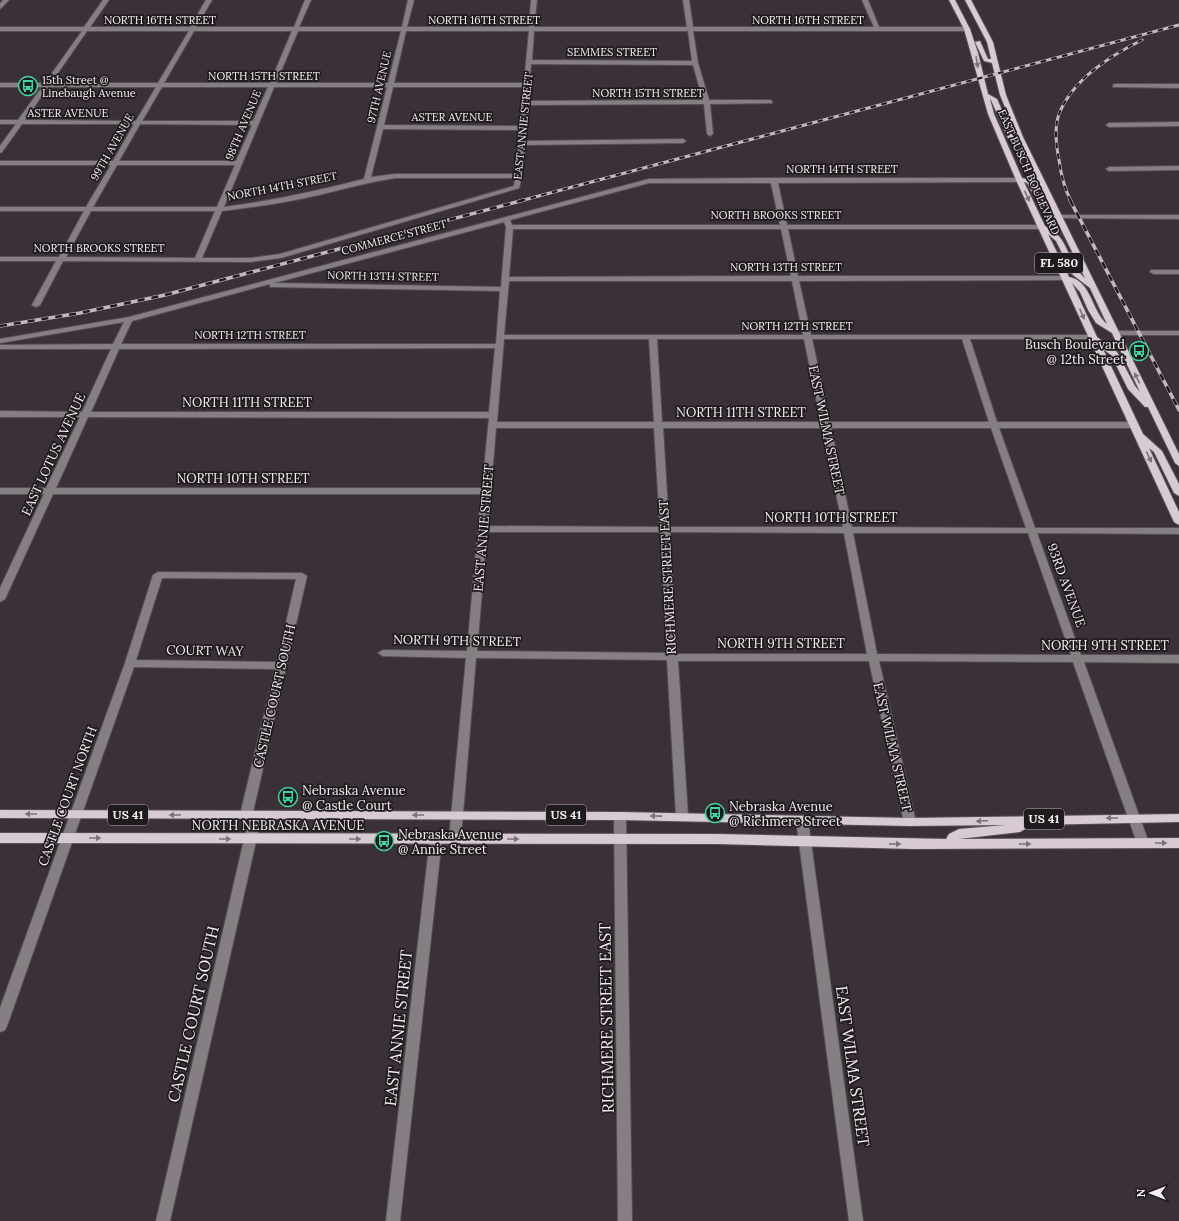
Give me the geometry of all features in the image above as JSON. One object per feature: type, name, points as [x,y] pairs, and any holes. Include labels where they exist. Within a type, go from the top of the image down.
[{"type":"main road","name":"EAST BUSCH BOULEVARD","points":[[952,0],[969,33],[976,53],[985,95],[991,114],[1019,180],[1179,522]]},
{"type":"main road","name":"EAST BUSCH BOULEVARD","points":[[968,0],[986,32],[1003,95],[1024,145],[1179,463]]},
{"type":"main road","points":[[969,33],[977,40],[986,60],[995,62]]},
{"type":"main road","points":[[985,95],[992,97],[995,100],[1011,138],[1024,145]]},
{"type":"main road","points":[[1019,180],[1030,182],[1044,208],[1058,217]]},
{"type":"main road","points":[[1041,227],[1053,232],[1058,238],[1075,272],[1094,288]]},
{"type":"main road","points":[[1066,278],[1075,280],[1099,322],[1116,333]]},
{"type":"main road","points":[[1093,337],[1114,354],[1131,387],[1153,411]]},
{"type":"main road","points":[[1139,435],[1158,451],[1179,493]]},
{"type":"main road","name":"NORTH NEBRASKA AVENUE","points":[[0,814],[682,816],[910,822],[1179,818]]},
{"type":"main road","points":[[950,844],[953,837],[959,834],[1020,828],[1030,820]]},
{"type":"main road","name":"NORTH NEBRASKA AVENUE","points":[[0,838],[621,839],[950,844],[1179,843]]},
{"type":"street","points":[[0,7],[6,0]]},
{"type":"street","points":[[0,151],[106,0]]},
{"type":"street","name":"99TH AVENUE","points":[[36,305],[89,208],[209,0]]},
{"type":"street","name":"98TH AVENUE","points":[[198,258],[308,0]]},
{"type":"street","name":"97TH AVENUE","points":[[367,180],[411,0]]},
{"type":"street","name":"EAST ANNIE STREET","points":[[198,258],[251,260],[281,256],[308,250],[516,187],[519,176],[528,85],[530,30],[534,0]]},
{"type":"street","points":[[686,0],[689,30],[695,63],[707,103],[710,134]]},
{"type":"street","points":[[865,0],[877,29]]},
{"type":"street","name":"NORTH 16TH STREET","points":[[0,29],[877,29],[969,33]]},
{"type":"street","name":"SEMMES STREET","points":[[530,62],[695,63]]},
{"type":"street","name":"NORTH 15TH STREET","points":[[0,85],[528,85]]},
{"type":"street","points":[[1115,86],[1179,86]]},
{"type":"street","name":"NORTH 15TH STREET","points":[[526,103],[770,102]]},
{"type":"street","name":"ASTER AVENUE","points":[[0,122],[255,123]]},
{"type":"street","points":[[1109,124],[1179,124]]},
{"type":"street","name":"ASTER AVENUE","points":[[380,127],[523,128]]},
{"type":"street","points":[[522,143],[683,141]]},
{"type":"street","points":[[0,163],[238,163]]},
{"type":"street","points":[[1109,169],[1179,168]]},
{"type":"street","name":"NORTH 14TH STREET","points":[[0,209],[220,209],[248,206],[314,193],[367,180],[395,176],[519,176]]},
{"type":"street","name":"NORTH 14TH STREET","points":[[665,180],[1019,180]]},
{"type":"street","name":"COMMERCE STREET","points":[[0,341],[129,319],[508,223],[636,183],[665,180]]},
{"type":"street","name":"EAST WILMA STREET","points":[[774,180],[848,530],[873,658],[910,822]]},
{"type":"street","points":[[1058,217],[1179,218]]},
{"type":"street","name":"EAST ANNIE STREET","points":[[455,838],[506,279],[508,223]]},
{"type":"street","name":"NORTH BROOKS STREET","points":[[508,223],[1041,227]]},
{"type":"street","name":"NORTH BROOKS STREET","points":[[0,259],[198,258]]},
{"type":"street","points":[[1154,272],[1179,272]]},
{"type":"street","name":"NORTH 13TH STREET","points":[[506,279],[1066,278]]},
{"type":"street","name":"NORTH 13TH STREET","points":[[261,285],[505,289]]},
{"type":"street","name":"EAST LOTUS AVENUE","points":[[0,599],[5,579],[86,415],[129,319]]},
{"type":"street","points":[[1116,333],[1179,333]]},
{"type":"street","name":"NORTH 12TH STREET","points":[[0,347],[116,347],[653,337],[1093,337]]},
{"type":"street","name":"RICHMERE STREET EAST","points":[[653,337],[682,816]]},
{"type":"street","name":"93RD AVENUE","points":[[965,337],[994,425],[1143,843]]},
{"type":"street","name":"NORTH 11TH STREET","points":[[0,414],[493,415]]},
{"type":"street","name":"NORTH 11TH STREET","points":[[492,425],[1134,425]]},
{"type":"street","name":"NORTH 10TH STREET","points":[[0,491],[486,491]]},
{"type":"street","name":"NORTH 10TH STREET","points":[[483,529],[1179,531]]},
{"type":"street","name":"CASTLE COURT SOUTH","points":[[158,575],[302,576],[281,666],[251,815],[251,839],[163,1221]]},
{"type":"street","name":"CASTLE COURT NORTH","points":[[0,1026],[66,838],[130,663],[158,575]]},
{"type":"street","name":"NORTH 9TH STREET","points":[[383,653],[672,657],[1179,659]]},
{"type":"street","name":"COURT WAY","points":[[130,663],[281,666]]},
{"type":"street","name":"RICHMERE STREET EAST","points":[[620,816],[625,1221]]},
{"type":"street","name":"EAST WILMA STREET","points":[[802,820],[856,1221]]},
{"type":"street","name":"EAST ANNIE STREET","points":[[393,1221],[436,838]]},
{"type":"railway","points":[[520,201],[1179,25]]},
{"type":"railway","points":[[1071,201],[1063,181],[1057,148],[1056,131],[1059,114],[1065,101],[1083,79],[1105,61],[1142,40]]},
{"type":"railway","points":[[0,326],[80,313],[165,295],[524,200]]},
{"type":"railway","points":[[1070,200],[1179,410]]},
{"type":"place","name":"15th Street @ Linebaugh Avenue","points":[[28,86]]},
{"type":"place","name":"Busch Boulevard @ 12th Street","points":[[1139,351]]},
{"type":"place","name":"Nebraska Avenue @ Castle Court","points":[[288,797]]},
{"type":"place","name":"Nebraska Avenue @ Richmere Street","points":[[715,813]]},
{"type":"place","name":"Nebraska Avenue @ Annie Street","points":[[384,841]]}]
